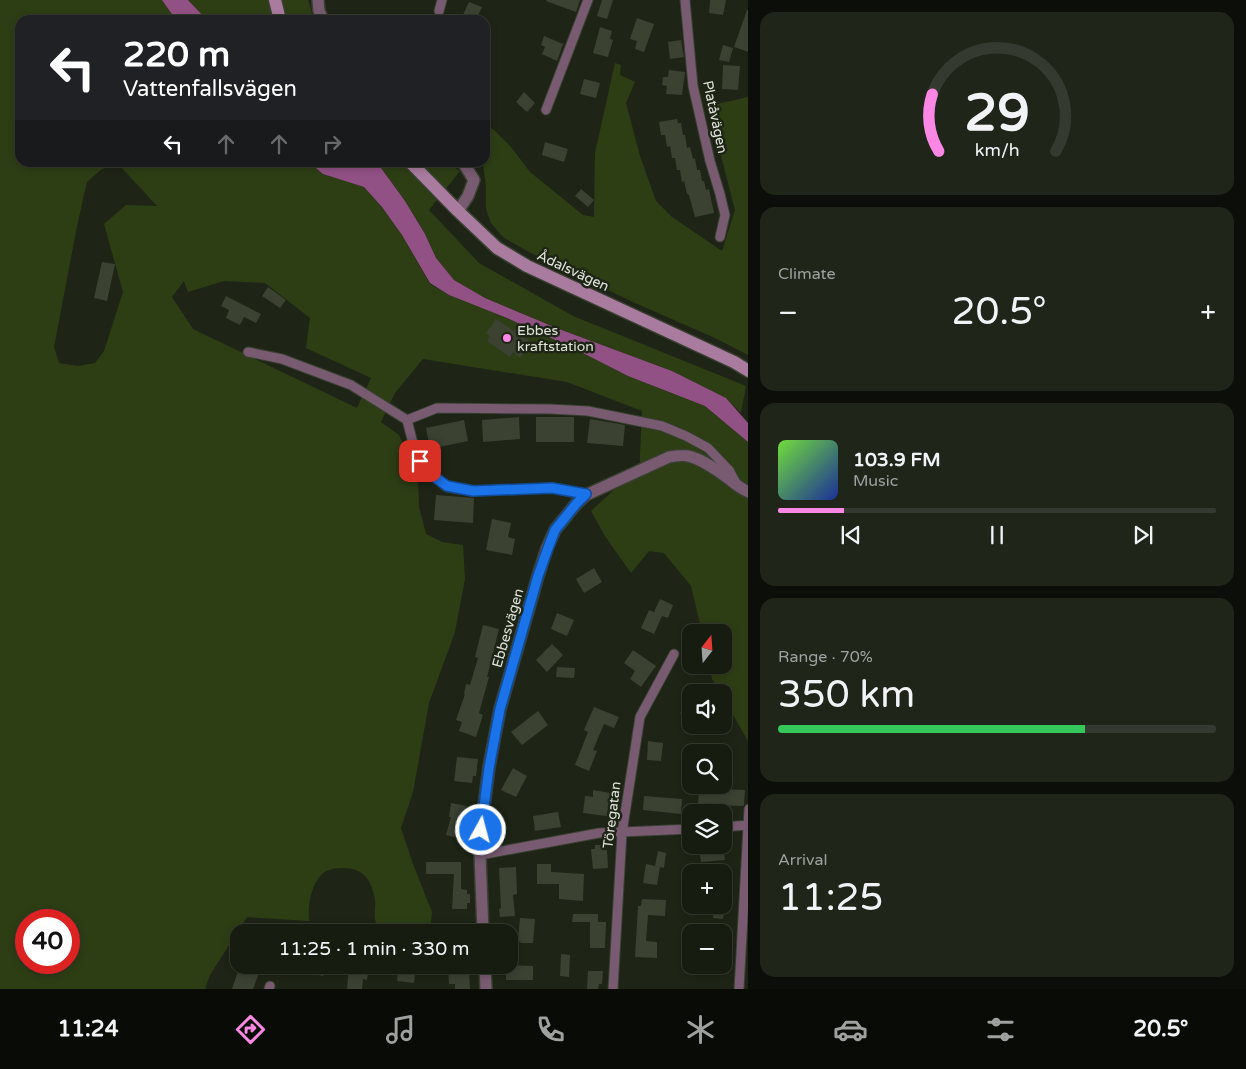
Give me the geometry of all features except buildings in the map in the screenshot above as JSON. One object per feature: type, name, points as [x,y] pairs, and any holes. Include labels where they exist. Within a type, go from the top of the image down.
[{"type":"main road","points":[[275,0],[279,15]]},
{"type":"main road","name":"Ådalsvägen","points":[[415,167],[496,248],[521,262],[734,362],[748,371]]},
{"type":"street","points":[[318,0],[320,15]]},
{"type":"street","points":[[439,11],[442,0]]},
{"type":"street","points":[[546,110],[588,0]]},
{"type":"street","name":"Platåvägen","points":[[685,0],[693,86],[710,161],[725,215],[720,237]]},
{"type":"street","points":[[458,211],[468,196],[474,180],[465,167]]},
{"type":"street","points":[[248,352],[282,359],[351,384],[407,420],[420,461],[432,475],[447,486],[473,491],[552,488],[586,494]]},
{"type":"street","points":[[407,420],[438,408],[550,409],[588,411],[662,426],[708,448],[744,489]]},
{"type":"street","name":"Ebbesvägen","points":[[483,924],[481,830],[489,768],[500,709],[538,576],[555,530],[586,494],[669,457],[690,457],[700,461],[744,489]]},
{"type":"street","name":"Töregatan","points":[[613,989],[622,833],[640,718],[674,654]]},
{"type":"street","points":[[739,989],[748,809]]},
{"type":"street","points":[[732,826],[748,825]]},
{"type":"street","points":[[480,855],[599,833],[682,830]]},
{"type":"street","points":[[485,974],[486,989]]},
{"type":"green space","points":[[0,0],[162,0],[172,15],[15,15],[15,167],[110,167],[102,169],[87,182],[54,347],[59,363],[78,366],[95,363],[104,351],[123,292],[104,224],[126,205],[157,206],[121,167],[315,167],[323,174],[364,187],[382,207],[402,235],[430,284],[449,295],[507,318],[575,349],[628,376],[705,406],[748,442],[748,741],[732,713],[732,684],[715,684],[711,674],[732,674],[732,624],[700,624],[691,586],[664,553],[649,551],[631,573],[605,536],[591,511],[616,488],[639,478],[642,411],[567,382],[423,359],[395,393],[381,422],[399,435],[418,476],[419,507],[426,534],[442,542],[463,545],[465,579],[455,632],[429,703],[413,792],[401,828],[432,912],[431,924],[377,924],[374,893],[366,877],[356,870],[343,868],[329,870],[324,872],[318,879],[312,890],[309,921],[247,917],[243,924],[230,924],[230,944],[210,975],[205,989],[0,989]],"holes":[[[184,281],[188,292],[224,281],[265,283],[310,318],[306,348],[371,378],[357,408],[193,329],[172,297]]]},
{"type":"green space","points":[[188,0],[308,0],[312,15],[202,15]]},
{"type":"green space","points":[[615,63],[621,65],[620,75],[635,82],[626,103],[640,156],[656,201],[672,217],[722,251],[735,210],[708,106],[748,97],[748,355],[529,252],[503,237],[491,223],[486,209],[483,167],[490,167],[490,128],[511,147],[530,172],[583,215],[594,217],[595,153]]},
{"type":"green space","points":[[376,167],[454,167],[460,171],[429,210],[479,263],[573,316],[746,386],[741,413],[726,398],[672,371],[559,329],[485,298],[454,280],[436,258],[425,234],[405,201],[381,168]]},
{"type":"shaded area","points":[[162,0],[188,0],[202,15],[172,15]]},
{"type":"shaded area","points":[[315,167],[381,168],[405,201],[425,234],[436,258],[454,280],[485,298],[559,329],[672,371],[726,398],[748,423],[748,442],[705,406],[628,376],[507,318],[449,295],[430,283],[402,235],[382,207],[364,187],[323,174]]},
{"type":"place","name":"Ebbes kraftstation","points":[[507,338]]},
{"type":"route","points":[[420,461],[432,475],[447,486],[473,491],[552,488],[586,494],[555,530],[538,576],[500,709],[489,768],[481,830]]}]
